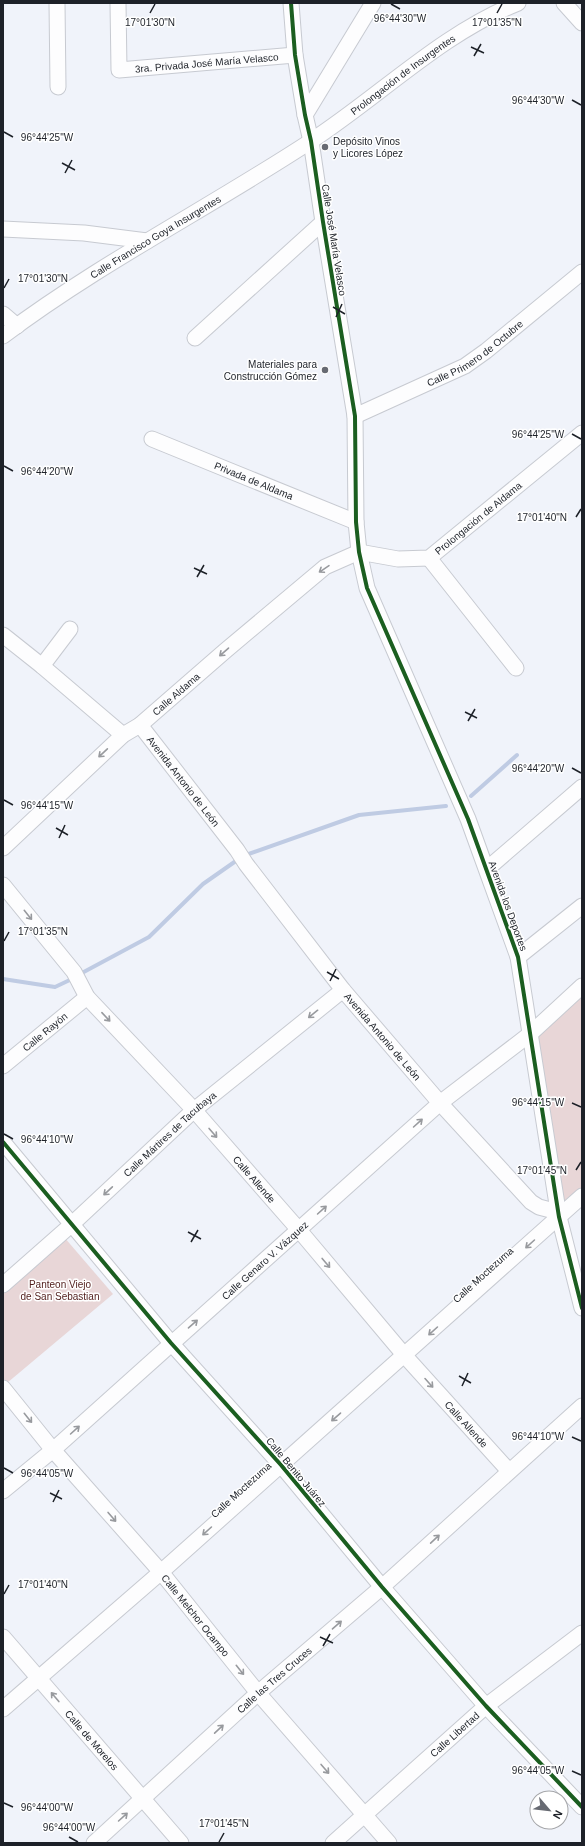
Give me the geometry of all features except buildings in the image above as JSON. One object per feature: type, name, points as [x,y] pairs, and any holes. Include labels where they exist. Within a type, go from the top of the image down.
[{"type":"street","points":[[57,3],[58,87]]},
{"type":"street","name":"3ra. Privada José María Velasco","points":[[118,3],[119,70],[295,55]]},
{"type":"street","name":"Calle José María Velasco","points":[[291,3],[295,55],[311,141],[355,416],[356,522],[359,552]]},
{"type":"street","points":[[305,114],[373,3]]},
{"type":"street","name":"Prolongación de Insurgentes","points":[[311,141],[453,38],[492,13],[518,3]]},
{"type":"street","points":[[564,3],[582,23]]},
{"type":"street","name":"Calle Francisco Goya Insurgentes","points":[[3,336],[147,241],[311,141]]},
{"type":"street","points":[[195,338],[323,222]]},
{"type":"street","points":[[3,229],[84,233],[147,241]]},
{"type":"street","name":"Calle Primero de Octubre","points":[[355,416],[465,366],[486,351],[582,272]]},
{"type":"street","points":[[3,314],[17,326]]},
{"type":"street","name":"Prolongación de Aldama","points":[[359,552],[398,559],[429,558],[582,434]]},
{"type":"street","name":"Privada de Aldama","points":[[152,439],[356,522]]},
{"type":"street","name":"Calle Aldama","points":[[3,848],[123,735],[140,725],[325,567],[359,552]]},
{"type":"street","name":"Avenida los Deportes","points":[[359,552],[368,588],[468,819],[518,957],[558,1215],[582,1308]]},
{"type":"street","points":[[429,558],[516,668]]},
{"type":"street","points":[[42,666],[70,629]]},
{"type":"street","points":[[3,635],[123,735]]},
{"type":"street","name":"Avenida Antonio de León","points":[[140,725],[343,990],[440,1103],[531,1202],[558,1215]]},
{"type":"street","points":[[487,869],[582,787]]},
{"type":"street","name":"Calle Allende","points":[[3,885],[74,972],[84,992],[194,1110],[299,1230],[405,1356],[509,1471]]},
{"type":"street","points":[[518,957],[582,906]]},
{"type":"street","name":"Calle Genaro V. Vázquez","points":[[3,1491],[53,1450],[440,1103],[530,1034],[582,986]]},
{"type":"street","name":"Calle Mártires de Tacubaya","points":[[3,1285],[71,1226],[194,1110],[343,990]]},
{"type":"street","name":"Calle Rayón","points":[[3,1066],[84,992]]},
{"type":"street","name":"Calle Benito Juárez","points":[[3,1142],[71,1226],[171,1343],[281,1465],[382,1587],[486,1706],[582,1807]]},
{"type":"street","name":"Calle Moctezuma","points":[[3,1709],[162,1572],[405,1356],[558,1215],[582,1196]]},
{"type":"street","name":"Calle Melchor Ocampo","points":[[3,1388],[53,1450],[162,1572],[258,1693],[389,1843]]},
{"type":"street","name":"Calle las Tres Cruces","points":[[94,1843],[258,1693],[382,1587],[582,1406]]},
{"type":"street","name":"Calle Libertad","points":[[333,1843],[486,1706],[582,1632]]},
{"type":"street","name":"Calle de Morelos","points":[[3,1637],[142,1800],[181,1843]]},
{"type":"green space","points":[[582,996],[582,1189],[558,1212],[530,1034]]},
{"type":"green space","name":"Panteon Viejo de San Sebastian","points":[[64,1237],[113,1294],[7,1383],[3,1378],[3,1290]]},
{"type":"waterway","points":[[471,796],[517,755]]},
{"type":"waterway","points":[[80,974],[149,937],[203,884],[243,856],[359,815],[446,806]]},
{"type":"waterway","points":[[3,979],[55,987],[74,978]]},
{"type":"cycle path","points":[[291,3],[295,55],[311,141],[355,416],[356,522],[359,552],[367,588],[468,819],[518,957],[559,1217],[582,1308]]},
{"type":"cycle path","points":[[3,1142],[171,1343],[281,1465],[382,1587],[486,1706],[582,1807]]},
{"type":"place","name":"Depósito Vinos y Licores López","points":[[325,147]]},
{"type":"place","name":"Materiales para Construcción Gómez","points":[[325,370]]}]
